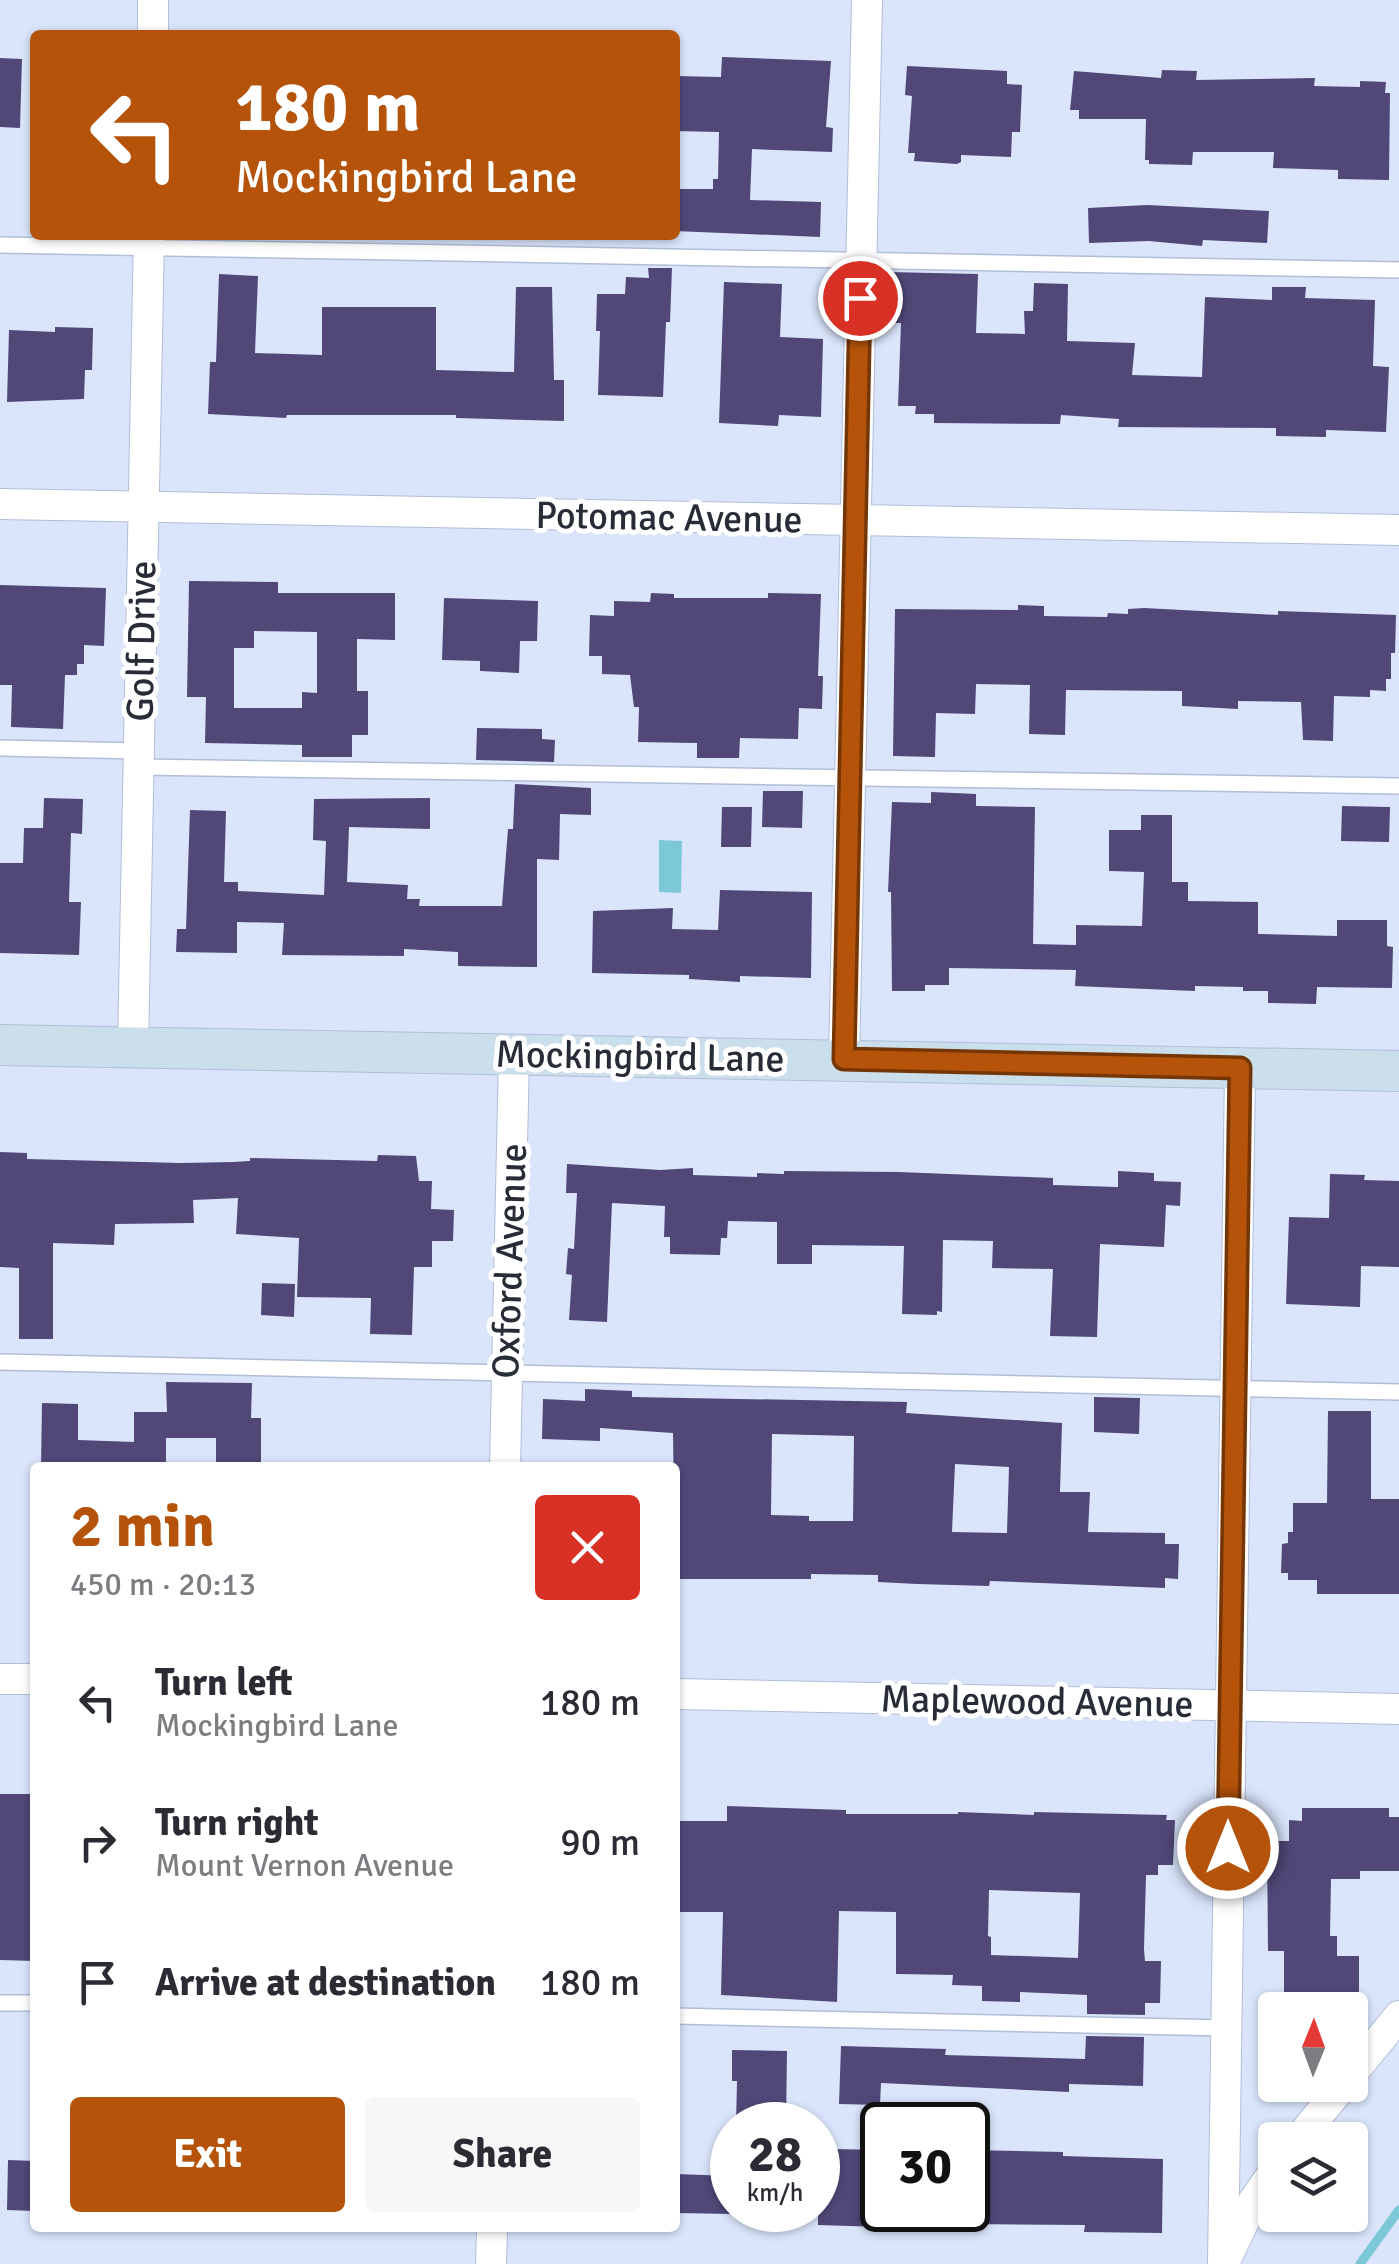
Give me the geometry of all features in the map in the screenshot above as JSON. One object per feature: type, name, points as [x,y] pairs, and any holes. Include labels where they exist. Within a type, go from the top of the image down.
[{"type":"main road","name":"Mockingbird Lane","points":[[0,1045],[1399,1071]]},
{"type":"street","points":[[152,30],[153,0]]},
{"type":"street","points":[[844,1059],[867,0]]},
{"type":"street","name":"Golf Drive","points":[[133,1047],[149,242]]},
{"type":"street","name":"Potomac Avenue","points":[[0,504],[1399,530]]},
{"type":"street","name":"Oxford Avenue","points":[[504,1462],[514,1054]]},
{"type":"street","points":[[1224,2264],[1240,1068]]},
{"type":"street","points":[[0,1678],[30,1680]]},
{"type":"street","name":"Maplewood Avenue","points":[[680,1694],[1399,1708]]},
{"type":"street","points":[[1368,2054],[1399,2016]]},
{"type":"street","points":[[1313,2122],[1329,2102]]},
{"type":"street","points":[[1224,2264],[1258,2194]]},
{"type":"street","points":[[491,2264],[492,2232]]},
{"type":"lane","points":[[0,246],[149,242],[861,261],[1399,270]]},
{"type":"lane","points":[[0,748],[139,759],[1399,786]]},
{"type":"lane","points":[[0,1362],[1399,1392]]},
{"type":"lane","points":[[0,2003],[30,2003]]},
{"type":"lane","points":[[680,2016],[1227,2028]]},
{"type":"water","points":[[659,840],[682,841],[681,893],[659,892]]},
{"type":"building","points":[[722,57],[831,61],[826,127],[833,128],[832,152],[752,149],[750,200],[821,202],[820,237],[680,231],[680,189],[713,189],[713,179],[718,179],[719,132],[680,131],[680,76],[721,77]]},
{"type":"building","points":[[0,58],[22,59],[20,128],[0,127]]},
{"type":"building","points":[[907,66],[1007,71],[1007,84],[1022,85],[1020,132],[1012,132],[1011,157],[961,155],[957,164],[914,161],[915,153],[908,153],[912,96],[905,95]]},
{"type":"building","points":[[1162,70],[1197,71],[1196,80],[1315,78],[1314,86],[1360,87],[1360,81],[1386,82],[1385,93],[1390,93],[1389,180],[1338,179],[1338,170],[1273,168],[1274,152],[1193,152],[1192,165],[1149,164],[1145,160],[1146,119],[1079,119],[1079,110],[1070,110],[1074,71],[1161,78]]},
{"type":"building","points":[[1147,205],[1269,211],[1267,243],[1089,243],[1088,208]]},
{"type":"building","points":[[648,268],[672,268],[663,397],[598,395],[597,294],[625,294],[626,277],[649,278]]},
{"type":"building","points":[[889,272],[978,274],[976,333],[1025,334],[1024,311],[1033,311],[1034,283],[1068,284],[1067,341],[1135,343],[1132,375],[1202,377],[1205,297],[1272,300],[1272,287],[1306,287],[1305,298],[1375,300],[1373,366],[1389,367],[1386,432],[1326,430],[1326,437],[1276,436],[1276,428],[1118,427],[1119,419],[1061,415],[1060,424],[934,423],[934,414],[915,414],[916,406],[898,406],[901,323],[893,323],[895,293],[888,293]]},
{"type":"building","points":[[219,274],[258,276],[255,353],[322,355],[322,307],[436,307],[436,370],[514,372],[516,287],[552,287],[554,380],[564,380],[564,421],[456,415],[286,418],[208,414],[210,362],[216,362]]},
{"type":"building","points":[[724,282],[782,284],[780,337],[823,339],[821,417],[779,415],[778,426],[719,423]]},
{"type":"building","points":[[55,327],[93,328],[92,370],[85,370],[84,399],[7,402],[9,330],[55,332]]},
{"type":"building","points":[[189,581],[278,582],[278,593],[395,593],[395,640],[357,639],[357,691],[368,691],[368,735],[352,735],[352,757],[302,757],[302,745],[205,743],[206,697],[187,697]],"holes":[[[254,631],[317,632],[317,693],[302,692],[302,708],[234,708],[234,648],[254,648]]]},
{"type":"building","points":[[0,585],[106,588],[104,646],[84,645],[84,664],[77,664],[77,675],[65,675],[63,729],[11,727],[12,685],[0,685]]},
{"type":"building","points":[[651,593],[674,594],[674,598],[821,594],[818,676],[823,676],[822,709],[799,708],[798,739],[740,738],[739,758],[697,758],[697,743],[638,742],[639,707],[634,707],[630,675],[602,674],[602,656],[589,656],[590,615],[614,616],[614,601],[650,602]]},
{"type":"building","points":[[444,598],[538,601],[537,641],[520,641],[519,673],[480,671],[480,661],[442,660]]},
{"type":"building","points":[[1018,605],[1044,606],[1044,616],[1107,617],[1108,613],[1128,614],[1128,609],[1144,608],[1278,615],[1278,611],[1396,615],[1391,679],[1386,679],[1386,691],[1370,690],[1370,697],[1334,696],[1333,741],[1303,740],[1301,702],[1238,701],[1238,709],[1182,706],[1182,691],[1066,690],[1065,735],[1029,734],[1030,685],[976,684],[975,714],[936,713],[935,757],[893,756],[895,609],[1018,610]]},
{"type":"building","points":[[477,728],[542,729],[542,739],[555,740],[554,762],[476,760]]},
{"type":"building","points":[[515,784],[591,788],[591,815],[560,814],[559,860],[537,859],[537,967],[458,966],[458,952],[404,949],[404,956],[282,955],[284,923],[237,922],[237,953],[176,952],[177,929],[186,929],[190,810],[226,811],[224,882],[238,882],[238,891],[324,895],[326,841],[313,840],[314,799],[430,798],[430,829],[349,827],[347,882],[408,885],[407,899],[420,899],[419,906],[502,906]]},
{"type":"building","points":[[763,791],[803,791],[802,828],[762,827]]},
{"type":"building","points":[[931,792],[976,794],[976,806],[1035,807],[1033,944],[1076,945],[1076,925],[1142,926],[1144,872],[1109,871],[1109,830],[1141,830],[1141,815],[1172,815],[1172,882],[1188,882],[1188,901],[1258,902],[1258,934],[1337,936],[1337,920],[1387,920],[1387,946],[1393,947],[1392,988],[1317,987],[1316,1004],[1268,1003],[1268,991],[1243,991],[1243,987],[1195,986],[1195,991],[1075,986],[1076,970],[949,968],[949,985],[925,985],[925,991],[892,991],[888,892],[892,802],[931,803]]},
{"type":"building","points":[[44,798],[83,799],[82,834],[71,833],[69,902],[81,902],[79,955],[0,953],[0,863],[23,863],[24,828],[43,828]]},
{"type":"building","points":[[1342,806],[1390,807],[1389,842],[1341,841]]},
{"type":"building","points":[[722,807],[752,807],[751,847],[721,847]]},
{"type":"building","points":[[720,890],[812,892],[811,978],[740,976],[740,982],[689,979],[689,975],[592,973],[593,911],[673,908],[672,929],[718,930]]},
{"type":"building","points":[[0,1152],[27,1153],[27,1159],[181,1163],[250,1158],[377,1161],[378,1155],[416,1156],[419,1181],[432,1181],[431,1209],[454,1210],[453,1241],[432,1241],[432,1267],[414,1267],[412,1335],[370,1334],[371,1298],[297,1297],[299,1238],[236,1234],[238,1198],[193,1200],[194,1223],[115,1224],[114,1245],[53,1243],[53,1339],[19,1339],[19,1268],[0,1267]]},
{"type":"building","points":[[567,1164],[660,1170],[693,1168],[693,1175],[757,1177],[757,1173],[784,1171],[1053,1178],[1053,1185],[1118,1187],[1118,1171],[1154,1173],[1154,1181],[1181,1182],[1180,1206],[1166,1205],[1164,1247],[1100,1244],[1097,1337],[1050,1336],[1053,1269],[992,1268],[993,1241],[943,1240],[942,1312],[902,1314],[904,1246],[812,1245],[812,1264],[777,1264],[777,1222],[728,1221],[720,1255],[670,1254],[670,1237],[664,1237],[665,1206],[612,1203],[607,1322],[569,1320],[572,1275],[566,1274],[568,1248],[574,1249],[577,1193],[566,1193]]},
{"type":"building","points":[[1330,1174],[1399,1181],[1399,1267],[1361,1266],[1360,1307],[1286,1304],[1289,1217],[1329,1218]]},
{"type":"building","points":[[262,1283],[295,1284],[294,1317],[261,1315]]},
{"type":"building","points":[[166,1382],[252,1383],[251,1418],[261,1418],[261,1462],[216,1462],[216,1438],[166,1438],[166,1462],[41,1462],[42,1403],[78,1404],[78,1440],[134,1442],[134,1412],[167,1412]]},
{"type":"building","points":[[585,1389],[632,1391],[632,1397],[907,1402],[906,1413],[1062,1423],[1060,1492],[1090,1492],[1088,1532],[1165,1533],[1165,1544],[1179,1544],[1178,1579],[1165,1578],[1165,1588],[990,1581],[989,1586],[917,1584],[878,1582],[878,1575],[680,1579],[680,1462],[673,1462],[673,1433],[600,1428],[600,1441],[542,1439],[543,1399],[585,1401]],"holes":[[[772,1434],[854,1436],[853,1521],[809,1521],[809,1516],[771,1515]],[[955,1464],[1009,1467],[1007,1533],[952,1532]]]},
{"type":"building","points":[[1094,1397],[1140,1398],[1139,1434],[1094,1432]]},
{"type":"building","points":[[1328,1411],[1371,1411],[1371,1499],[1399,1499],[1399,1594],[1317,1594],[1317,1580],[1288,1580],[1288,1573],[1281,1573],[1282,1544],[1288,1543],[1288,1532],[1293,1532],[1293,1503],[1327,1503]]},
{"type":"building","points":[[0,1794],[30,1794],[30,1961],[0,1960]]},
{"type":"building","points":[[727,1806],[846,1810],[846,1814],[1167,1815],[1166,1820],[1175,1820],[1173,1865],[1158,1865],[1158,1875],[1146,1875],[1145,1961],[1161,1961],[1160,2003],[1145,2003],[1145,2015],[1087,2014],[1087,1995],[1020,1992],[1020,2002],[982,2001],[982,1986],[952,1985],[953,1975],[896,1974],[896,1912],[839,1911],[837,2002],[721,1995],[723,1912],[680,1912],[680,1821],[727,1821]],"holes":[[[989,1890],[1080,1893],[1078,1958],[991,1955]]]},
{"type":"building","points":[[1302,1808],[1389,1808],[1389,1817],[1399,1817],[1399,1871],[1360,1871],[1360,1879],[1331,1879],[1330,1936],[1337,1936],[1337,1956],[1359,1956],[1359,1992],[1284,1992],[1284,1951],[1268,1951],[1267,1841],[1289,1841],[1289,1820],[1302,1821]]},
{"type":"building","points":[[1086,2036],[1144,2037],[1143,2086],[1069,2084],[1069,2092],[881,2083],[880,2102],[839,2102],[841,2046],[946,2049],[945,2055],[1085,2059]]},
{"type":"building","points":[[732,2050],[787,2051],[786,2102],[737,2102],[737,2081],[732,2081]]},
{"type":"building","points":[[840,2149],[860,2150],[860,2226],[840,2226]]},
{"type":"building","points":[[990,2150],[1163,2159],[1162,2233],[1084,2232],[1085,2225],[990,2224]]},
{"type":"building","points":[[8,2160],[30,2161],[30,2211],[7,2210]]},
{"type":"building","points":[[680,2174],[710,2175],[710,2214],[680,2213]]},
{"type":"waterway","points":[[1360,2264],[1399,2210]]},
{"type":"route","points":[[860,298],[844,1059],[1240,1068],[1228,1848]]}]
